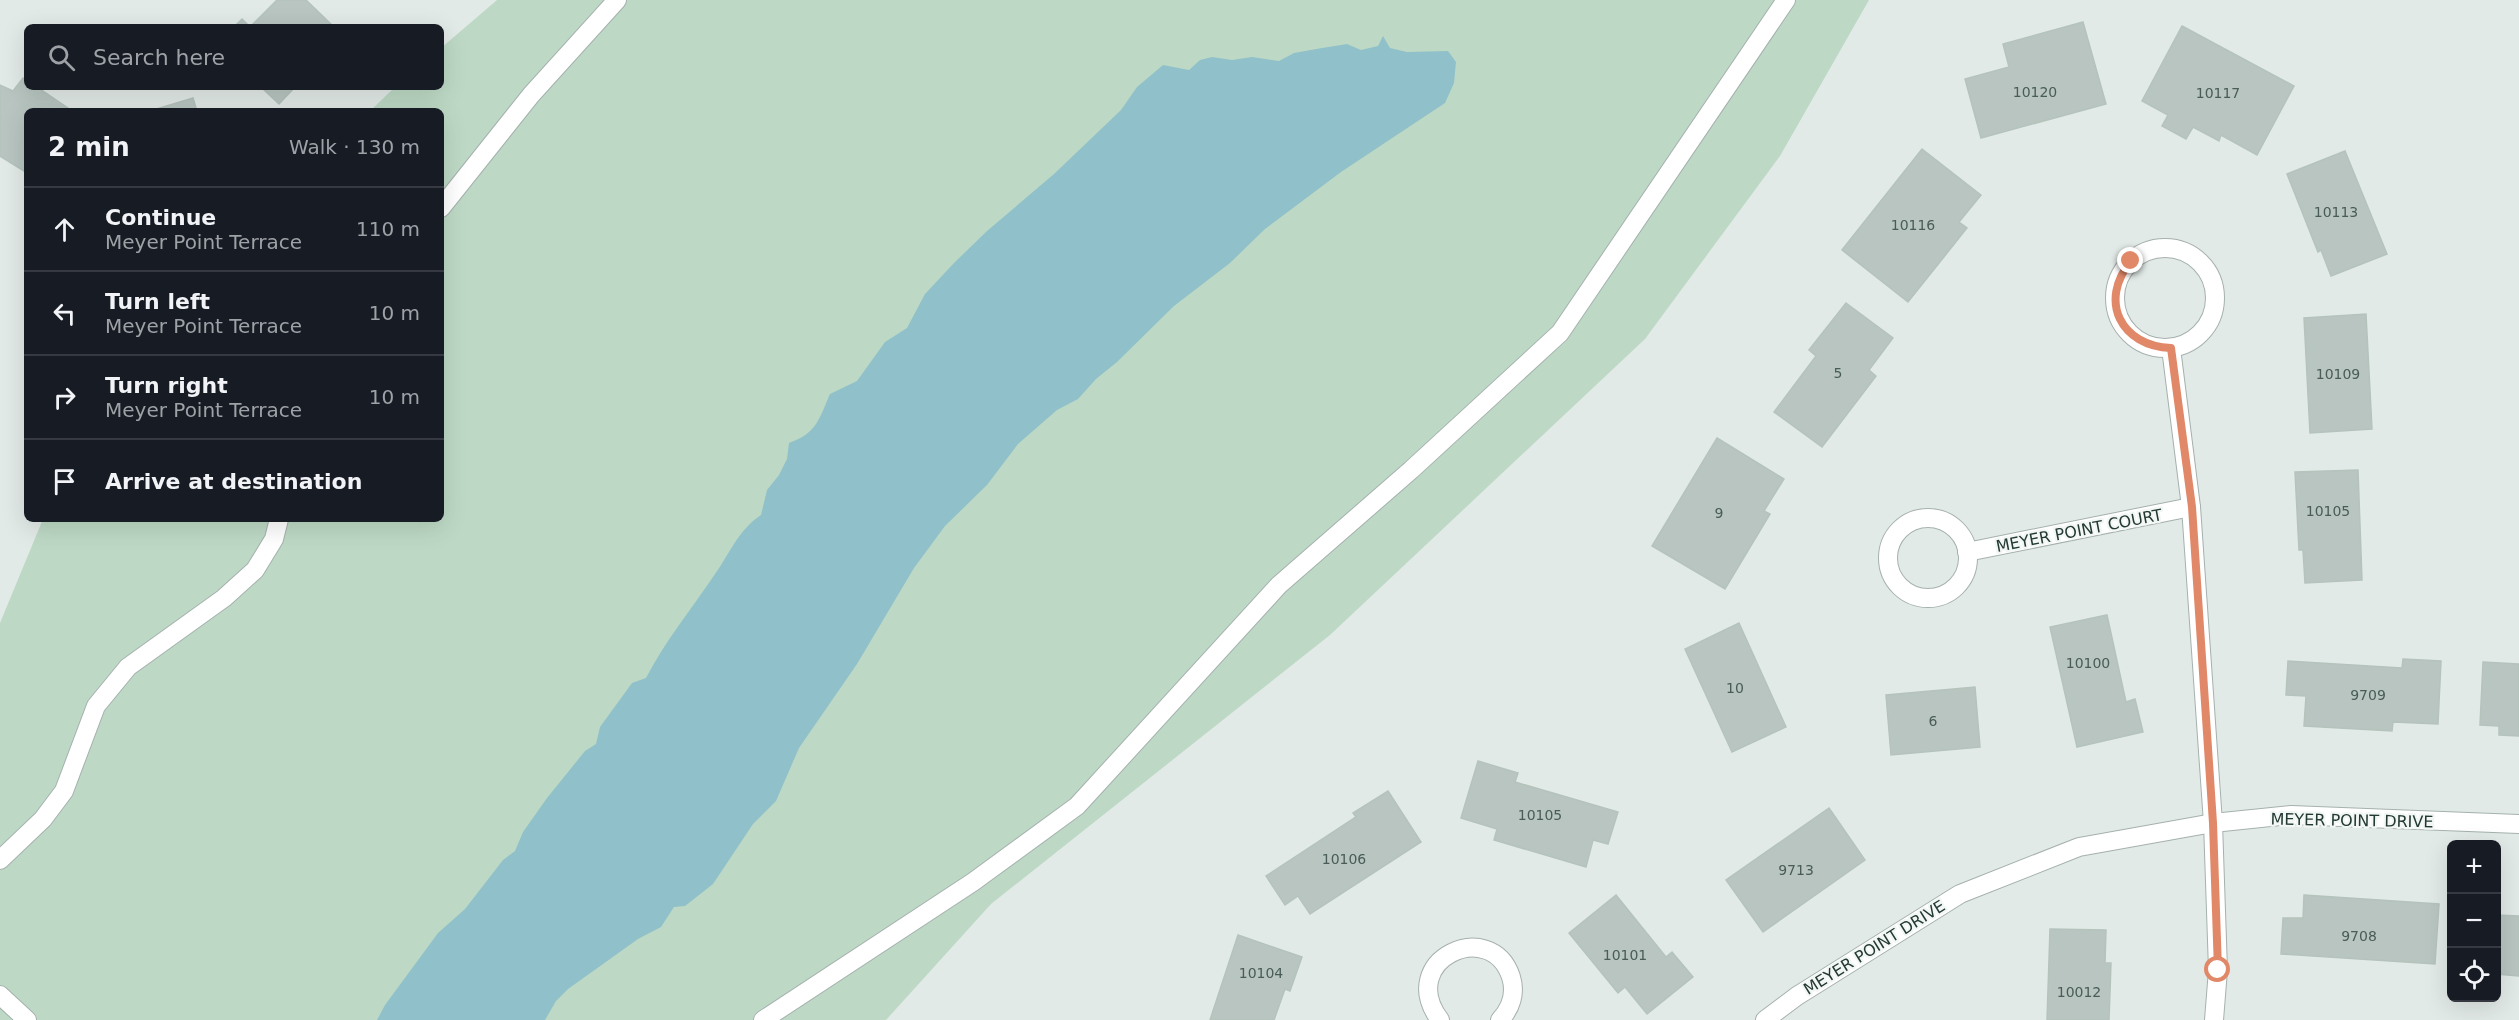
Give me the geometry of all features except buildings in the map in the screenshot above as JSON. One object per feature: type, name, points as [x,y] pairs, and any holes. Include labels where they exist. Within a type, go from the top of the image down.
[{"type":"street","points":[[444,204],[531,95],[617,0]]},
{"type":"street","points":[[763,1020],[973,882],[1077,806],[1279,585],[1560,333],[1786,0]]},
{"type":"street","points":[[2159,249],[2175,249],[2202,264],[2210,277],[2214,292],[2214,308],[2209,323],[2199,335],[2186,344],[2171,348],[2155,347],[2140,342],[2128,332],[2115,304],[2116,288],[2121,273],[2137,257],[2159,249]]},
{"type":"street","points":[[2171,348],[2192,507],[2213,823],[2218,970],[2214,1020]]},
{"type":"street","name":"MEYER POINT COURT","points":[[1967,552],[2192,507]]},
{"type":"street","points":[[1922,519],[1942,521],[1954,528],[1967,552],[1967,566],[1962,579],[1941,596],[1927,598],[1901,588],[1893,578],[1888,564],[1888,550],[1893,538],[1902,527],[1922,519]]},
{"type":"street","points":[[0,860],[43,819],[64,791],[96,705],[128,667],[224,598],[255,570],[274,539],[278,522]]},
{"type":"street","name":"MEYER POINT DRIVE","points":[[1765,1020],[1797,996],[1960,894],[2079,847],[2213,823],[2291,815],[2519,824]]},
{"type":"street","points":[[1440,1020],[1428,996],[1428,981],[1434,967],[1450,952],[1472,947],[1486,950],[1499,958],[1508,970],[1513,984],[1512,999],[1507,1012],[1500,1020]]},
{"type":"street","points":[[0,995],[27,1020]]},
{"type":"green space","points":[[497,0],[1869,0],[1780,156],[1645,339],[1330,635],[991,904],[886,1020],[0,1020],[0,623],[42,522],[444,522],[444,108],[373,108],[392,90],[444,90],[444,45]]},
{"type":"water","points":[[1383,36],[1390,48],[1407,52],[1448,51],[1456,62],[1454,83],[1445,103],[1341,172],[1265,229],[1230,263],[1174,306],[1117,362],[1096,379],[1078,399],[1057,410],[1018,444],[987,485],[945,526],[914,568],[857,664],[799,748],[776,801],[753,824],[713,884],[685,906],[674,907],[661,927],[638,939],[568,989],[556,1001],[545,1020],[377,1020],[385,1005],[438,933],[465,909],[503,860],[515,851],[523,832],[547,798],[585,751],[596,744],[600,727],[632,683],[646,678],[669,639],[719,569],[740,535],[761,515],[767,490],[779,475],[787,459],[789,443],[811,430],[820,418],[830,394],[857,381],[885,342],[907,328],[925,294],[954,263],[987,231],[1054,174],[1121,110],[1137,87],[1163,65],[1189,70],[1200,60],[1212,57],[1232,60],[1252,57],[1279,61],[1294,53],[1347,44],[1361,50],[1378,46]]},
{"type":"route","points":[[2131,261],[2121,273],[2116,288],[2115,304],[2128,332],[2140,342],[2155,347],[2171,348],[2192,507],[2213,823],[2218,970]]}]
